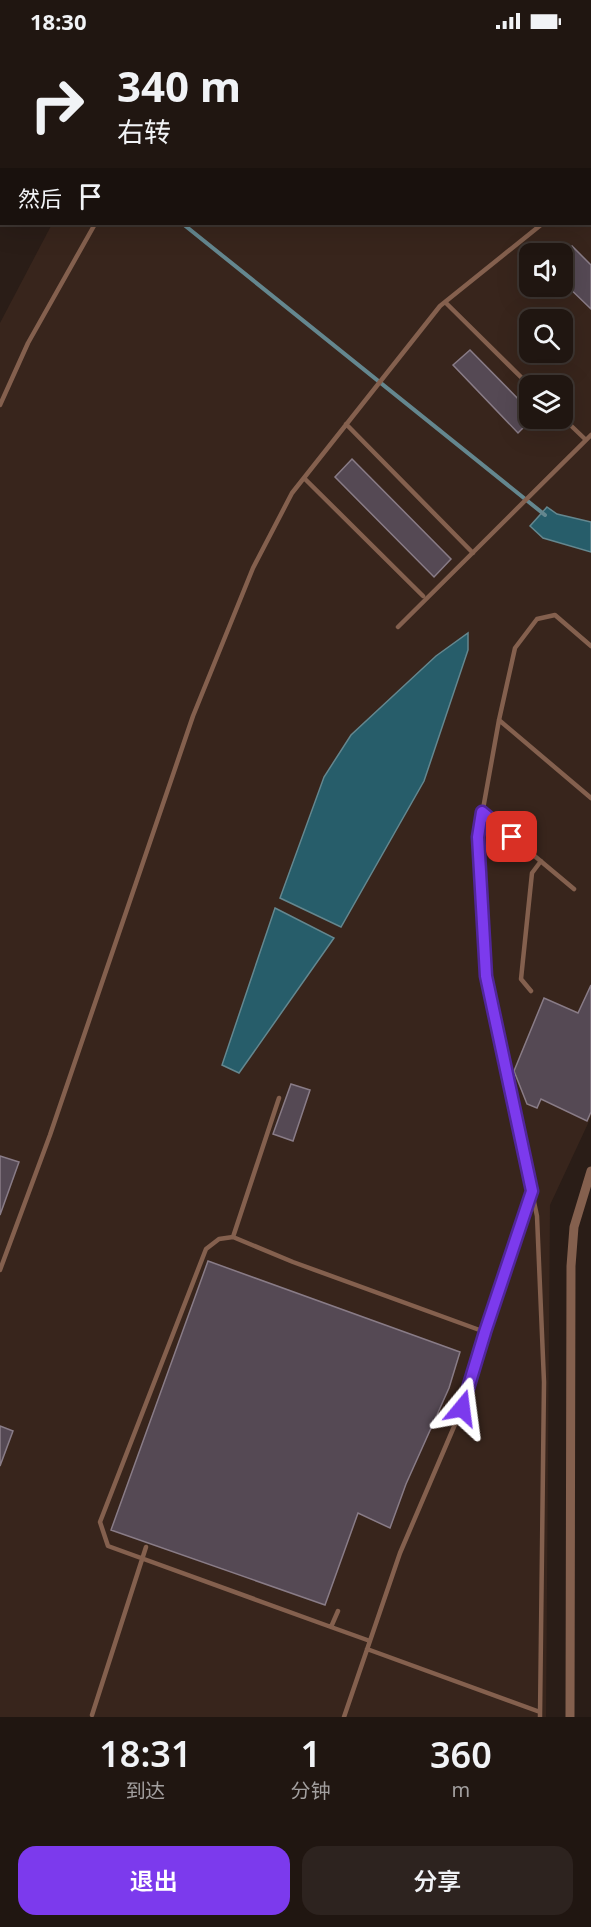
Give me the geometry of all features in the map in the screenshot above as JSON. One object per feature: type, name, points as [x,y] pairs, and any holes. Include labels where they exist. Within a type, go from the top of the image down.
[{"type":"street","points":[[570,1717],[571,1266],[574,1227],[591,1172]]},
{"type":"lane","points":[[0,405],[28,343],[94,225]]},
{"type":"lane","points":[[0,1270],[50,1135],[193,716],[253,568],[292,493],[445,302],[541,225]]},
{"type":"lane","points":[[445,302],[519,375]]},
{"type":"lane","points":[[346,424],[473,553]]},
{"type":"lane","points":[[573,428],[586,440]]},
{"type":"lane","points":[[398,627],[591,435]]},
{"type":"lane","points":[[304,477],[423,596]]},
{"type":"lane","points":[[368,1649],[540,1714],[544,1382],[537,1216],[486,976],[478,837],[499,720],[515,648],[537,619],[555,615],[591,646]]},
{"type":"lane","points":[[499,720],[591,798]]},
{"type":"lane","points":[[482,812],[574,889]]},
{"type":"lane","points":[[531,991],[521,979],[532,873],[541,861]]},
{"type":"lane","points":[[233,1236],[279,1098]]},
{"type":"lane","points":[[344,1717],[400,1553],[462,1408],[532,1191]]},
{"type":"lane","points":[[370,1641],[108,1546],[100,1522],[206,1249],[219,1239],[233,1236],[313,1270],[485,1332]]},
{"type":"lane","points":[[93,1715],[146,1547]]},
{"type":"lane","points":[[331,1627],[338,1611]]},
{"type":"shaded area","points":[[51,225],[591,225],[591,1117],[550,1205],[546,1717],[0,1717],[0,323]]},
{"type":"water","points":[[547,507],[557,514],[591,522],[591,552],[543,538],[530,526]]},
{"type":"water","points":[[468,633],[468,650],[424,781],[341,927],[280,898],[324,777],[351,735],[436,656]]},
{"type":"water","points":[[275,908],[334,938],[239,1073],[222,1065]]},
{"type":"building","points":[[573,247],[591,265],[591,309],[573,292]]},
{"type":"building","points":[[470,350],[519,400],[519,429],[522,429],[518,433],[453,365]]},
{"type":"building","points":[[352,459],[451,559],[434,577],[335,477]]},
{"type":"building","points":[[591,985],[591,1112],[587,1121],[541,1099],[537,1108],[527,1104],[514,1071],[544,998],[578,1013]]},
{"type":"building","points":[[291,1084],[310,1090],[293,1141],[273,1134]]},
{"type":"building","points":[[0,1156],[19,1162],[0,1215]]},
{"type":"building","points":[[208,1261],[460,1352],[449,1388],[406,1484],[390,1528],[358,1513],[325,1605],[111,1530]]},
{"type":"building","points":[[0,1426],[13,1431],[0,1466]]},
{"type":"waterway","points":[[184,225],[545,515]]},
{"type":"route","points":[[462,1408],[532,1191],[486,976],[478,837],[482,812],[512,837]]}]
